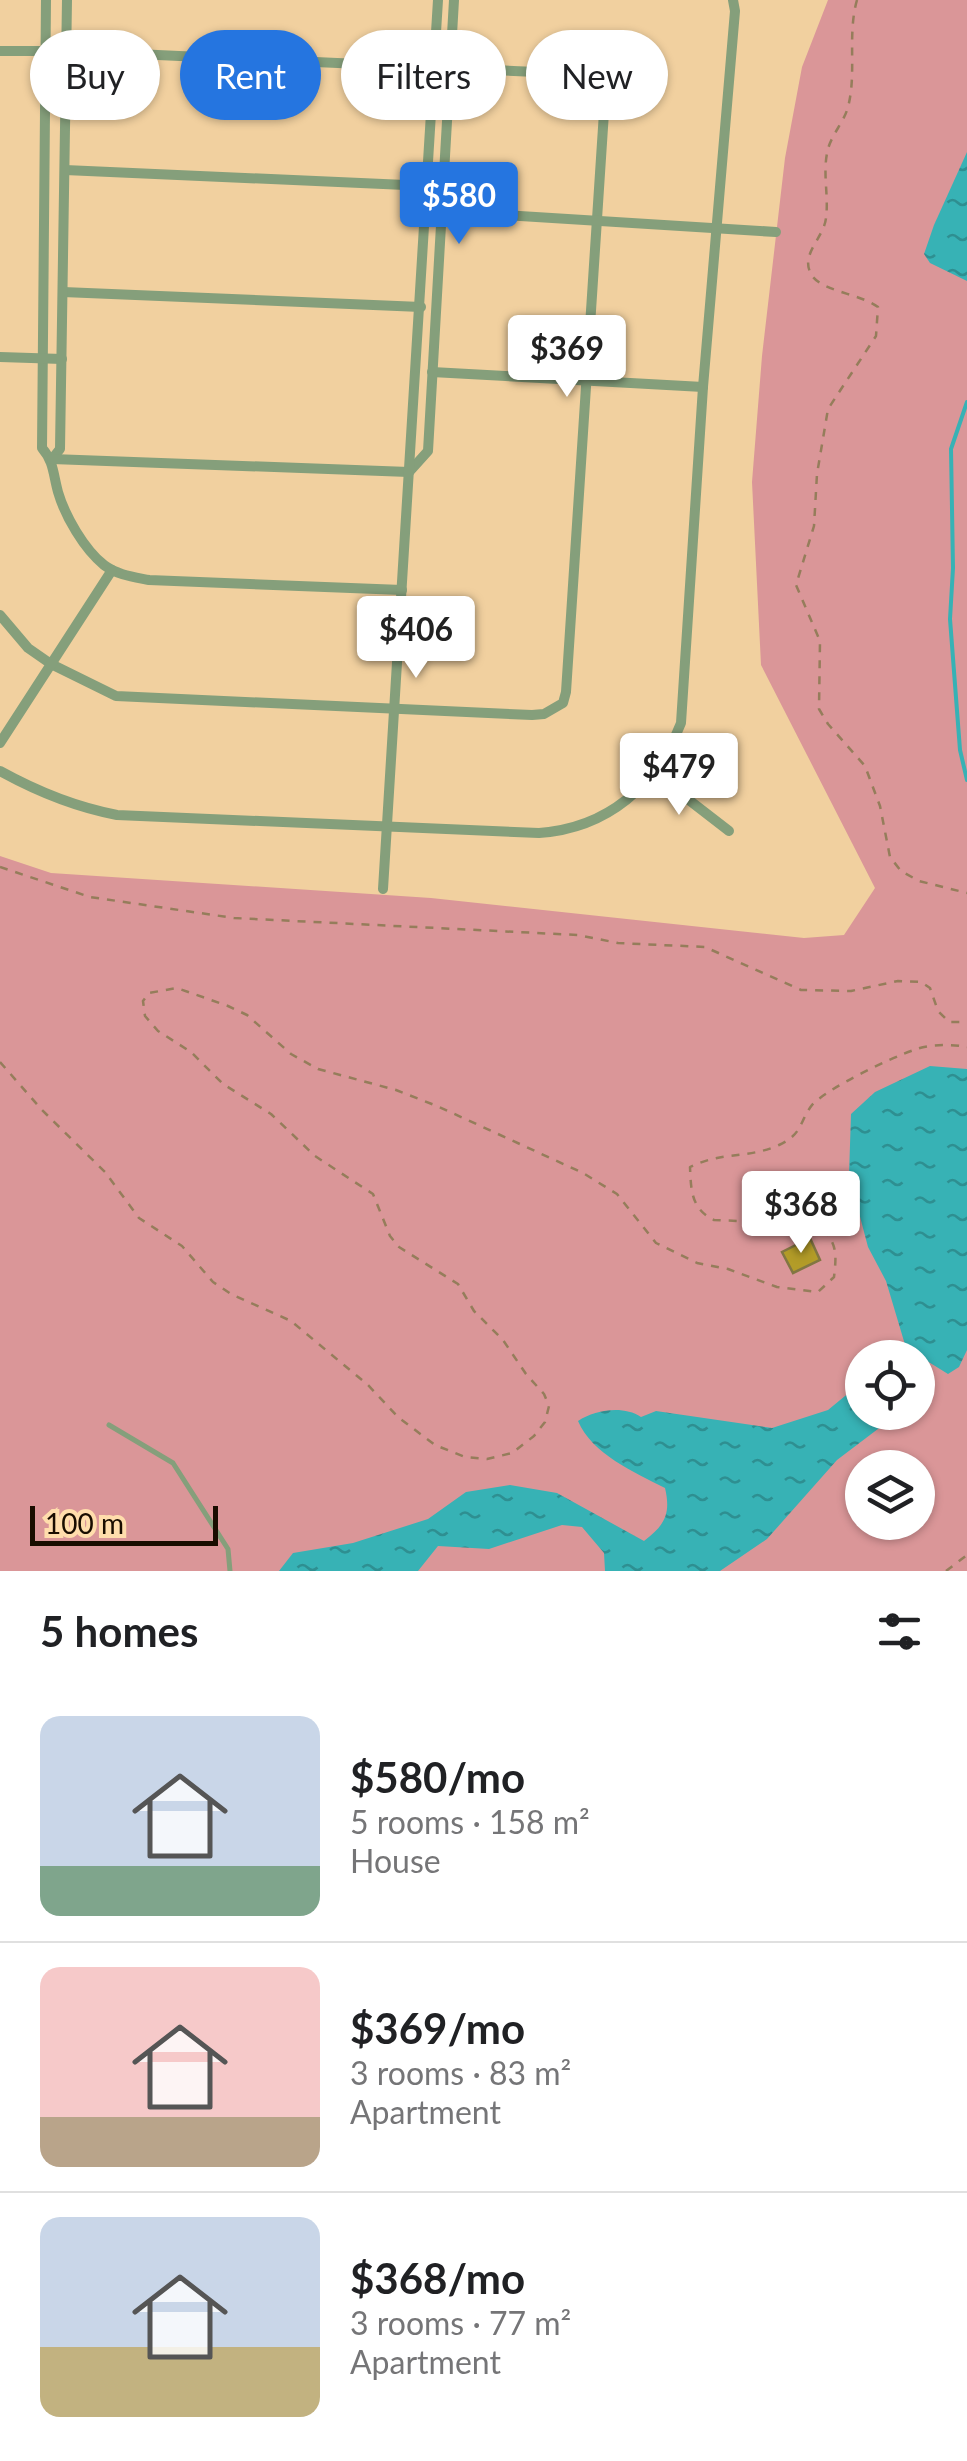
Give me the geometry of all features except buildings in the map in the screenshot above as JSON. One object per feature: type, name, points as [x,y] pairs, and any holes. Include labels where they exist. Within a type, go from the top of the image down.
[{"type":"street","points":[[45,30],[46,0]]},
{"type":"street","points":[[66,30],[67,0]]},
{"type":"street","points":[[436,30],[438,0]]},
{"type":"street","points":[[452,30],[454,0]]},
{"type":"street","points":[[0,771],[83,808],[117,814],[564,831],[617,810],[654,774],[681,723],[733,0]]},
{"type":"street","points":[[0,51],[30,52]]},
{"type":"street","points":[[160,56],[341,64]]},
{"type":"street","points":[[0,615],[28,648],[87,685],[116,696],[532,715],[563,703],[605,98],[600,88],[580,74],[506,72]]},
{"type":"street","points":[[44,120],[42,448],[52,459],[58,495],[67,514],[92,552],[112,570],[150,580],[402,590]]},
{"type":"street","points":[[52,459],[60,448],[65,120]]},
{"type":"street","points":[[383,889],[431,120]]},
{"type":"street","points":[[410,472],[428,450],[447,120]]},
{"type":"street","points":[[64,170],[428,186]]},
{"type":"street","points":[[442,211],[776,232]]},
{"type":"street","points":[[63,292],[420,306]]},
{"type":"street","points":[[0,357],[62,358]]},
{"type":"street","points":[[432,372],[703,388]]},
{"type":"street","points":[[52,459],[410,472]]},
{"type":"street","points":[[0,743],[112,570]]},
{"type":"street","points":[[654,774],[729,831]]},
{"type":"lane","points":[[109,1425],[173,1463],[228,1549],[230,1571]]},
{"type":"path","points":[[857,0],[852,15],[848,108],[830,142],[825,162],[826,220],[809,254],[808,270],[816,282],[870,301],[878,307],[880,317],[876,336],[828,410],[814,526],[796,585],[820,641],[819,709],[865,766],[880,806],[890,857],[901,871],[918,882],[967,893]]},
{"type":"path","points":[[0,868],[90,897],[234,918],[578,935],[618,943],[705,947],[800,990],[851,991],[898,981],[921,982],[930,988],[938,1010],[949,1022],[967,1022]]},
{"type":"path","points":[[0,1062],[42,1110],[106,1172],[139,1218],[182,1246],[213,1282],[291,1320],[368,1385],[398,1417],[435,1445],[465,1457],[487,1459],[512,1453],[534,1436],[545,1422],[550,1406],[544,1394],[504,1340],[474,1310],[458,1284],[399,1247],[390,1236],[373,1194],[314,1156],[271,1114],[223,1084],[190,1052],[158,1031],[145,1016],[143,1001],[149,993],[177,988],[228,1006],[247,1015],[291,1054],[318,1070],[396,1090],[583,1173],[618,1194],[656,1243],[697,1263],[728,1269],[777,1288],[818,1292],[834,1277],[838,1251],[830,1234],[816,1224],[714,1220],[701,1214],[691,1193],[690,1167],[714,1156],[757,1153],[782,1144],[800,1130],[813,1104],[852,1079],[916,1048],[967,1047]]},
{"type":"path","points":[[946,1571],[967,1555]]},
{"type":"shaded area","points":[[828,0],[967,0],[967,1571],[0,1571],[0,856],[51,873],[431,898],[804,938],[844,935],[875,888],[761,665],[752,482],[785,158],[802,67]]},
{"type":"water","points":[[967,152],[967,281],[930,263],[924,254]]},
{"type":"water","points":[[930,1066],[967,1069],[967,1350],[959,1367],[948,1374],[935,1366],[935,1340],[904,1340],[886,1281],[868,1247],[849,1175],[851,1114],[875,1092]]},
{"type":"water","points":[[845,1396],[845,1430],[877,1430],[845,1450],[767,1539],[720,1571],[605,1571],[604,1553],[582,1527],[562,1525],[489,1549],[438,1546],[418,1571],[279,1571],[293,1553],[353,1543],[428,1519],[466,1492],[510,1485],[557,1493],[644,1541],[665,1518],[665,1488],[604,1452],[584,1433],[578,1421],[609,1410],[641,1417],[656,1411],[772,1428],[828,1410]]},
{"type":"waterway","points":[[967,402],[951,449],[950,619],[960,750],[967,780]]}]
